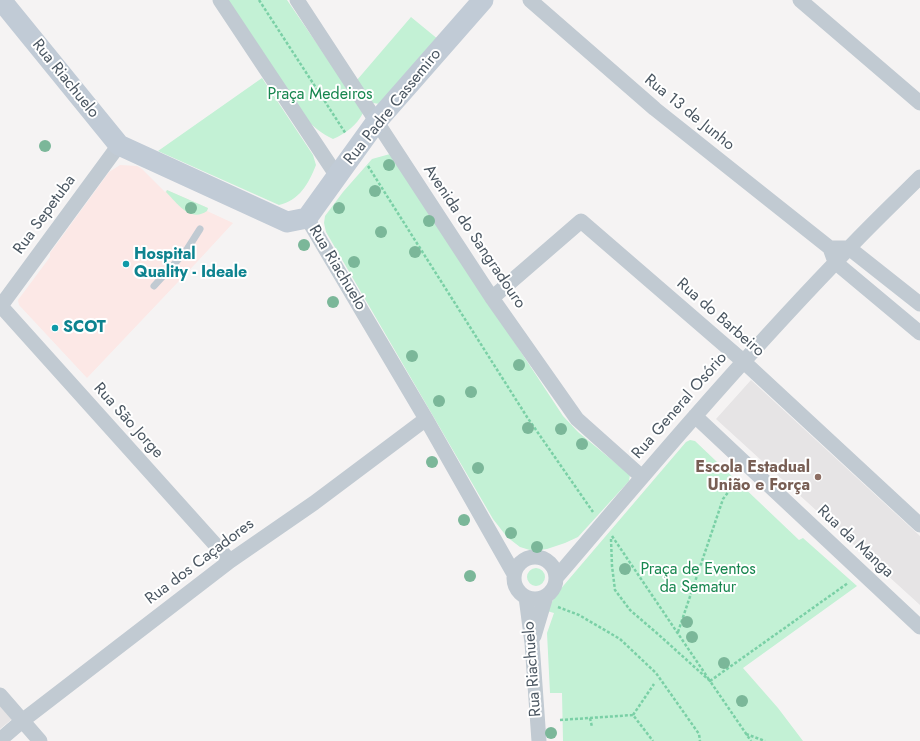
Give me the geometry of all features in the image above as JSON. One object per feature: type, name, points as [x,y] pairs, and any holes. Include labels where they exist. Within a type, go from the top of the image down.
[{"type":"street","name":"Rua Riachuelo","points":[[1,0],[119,145],[287,222],[307,218],[426,419],[514,574]]},
{"type":"street","points":[[220,0],[337,176]]},
{"type":"street","name":"Avenida do Sangradouro","points":[[297,0],[492,298],[577,419],[642,477]]},
{"type":"street","name":"Rua Padre Cassemiro","points":[[307,218],[376,122],[483,0]]},
{"type":"street","name":"Rua 13 de Junho","points":[[530,0],[655,109],[833,255],[920,333]]},
{"type":"street","points":[[800,0],[920,102]]},
{"type":"street","name":"Rua Sepetuba","points":[[0,306],[119,145]]},
{"type":"street","points":[[833,255],[849,248],[920,177]]},
{"type":"street","name":"Rua do Barbeiro","points":[[492,298],[581,221],[744,361],[920,525]]},
{"type":"street","points":[[849,248],[920,304]]},
{"type":"street","name":"Rua General Osório","points":[[554,572],[593,534],[744,361],[833,255]]},
{"type":"street","name":"Rua São Jorge","points":[[0,306],[230,560]]},
{"type":"street","name":"Rua da Manga","points":[[695,416],[920,627]]},
{"type":"street","name":"Rua dos Caçadores","points":[[0,740],[22,721],[230,560],[314,503],[426,419]]},
{"type":"street","points":[[496,542],[526,559]]},
{"type":"street","points":[[532,643],[549,601],[551,592],[555,585],[554,572],[547,560],[540,557],[533,557],[520,562],[514,574],[516,588],[526,597],[549,601]]},
{"type":"street","name":"Rua Riachuelo","points":[[526,597],[532,643],[539,741]]},
{"type":"street","points":[[0,695],[40,741]]},
{"type":"lane","points":[[154,286],[186,251],[200,229]]},
{"type":"path","points":[[259,0],[346,132]]},
{"type":"path","points":[[367,165],[527,417],[596,516]]},
{"type":"path","points":[[678,632],[723,499],[736,482]]},
{"type":"path","points":[[710,681],[660,635],[630,610],[615,590],[612,566],[611,534],[751,741]]},
{"type":"path","points":[[710,681],[848,583]]},
{"type":"path","points":[[549,601],[579,615],[620,639],[656,673],[699,734],[700,741]]},
{"type":"path","points":[[560,720],[633,714],[654,684]]},
{"type":"path","points":[[633,714],[653,741]]},
{"type":"path","points":[[590,718],[592,727]]},
{"type":"path","points":[[746,734],[765,741]]},
{"type":"shaded area","points":[[120,165],[137,166],[142,169],[165,192],[167,190],[208,208],[207,211],[233,223],[87,378],[19,305],[18,300],[109,172]]},
{"type":"shaded area","name":"Escola Estadual União e Força","points":[[751,380],[920,536],[920,605],[716,419]]},
{"type":"shaded area","points":[[0,706],[12,719],[0,729]]},
{"type":"green space","name":"Praça Medeiros","points":[[228,0],[287,0],[363,113],[354,125],[342,135],[333,139],[325,135],[306,119]]},
{"type":"green space","points":[[411,17],[439,40],[380,104],[373,103],[357,80]]},
{"type":"green space","points":[[262,78],[313,155],[316,165],[306,185],[298,195],[292,200],[279,205],[158,151]]},
{"type":"green space","points":[[390,154],[563,416],[578,432],[630,475],[629,481],[578,537],[547,549],[533,551],[520,547],[507,537],[493,519],[326,232],[324,223],[325,216],[343,192],[372,159]]},
{"type":"green space","points":[[167,190],[208,208],[207,211],[195,215],[189,213],[179,206],[166,192]]},
{"type":"green space","name":"Praça de Eventos da Sematur","points":[[690,440],[695,441],[799,540],[803,538],[857,586],[743,668],[778,708],[803,741],[563,741],[562,693],[550,693],[547,633],[554,613],[547,611],[558,592],[686,442]]},
{"type":"green space","points":[[536,568],[542,571],[545,577],[542,583],[536,586],[530,583],[527,577],[530,571]]},
{"type":"place","name":"Hospital Quality - Ideale","points":[[126,264]]},
{"type":"place","name":"SCOT","points":[[55,328]]},
{"type":"place","name":"Escola Estadual União e Força","points":[[818,477]]}]
